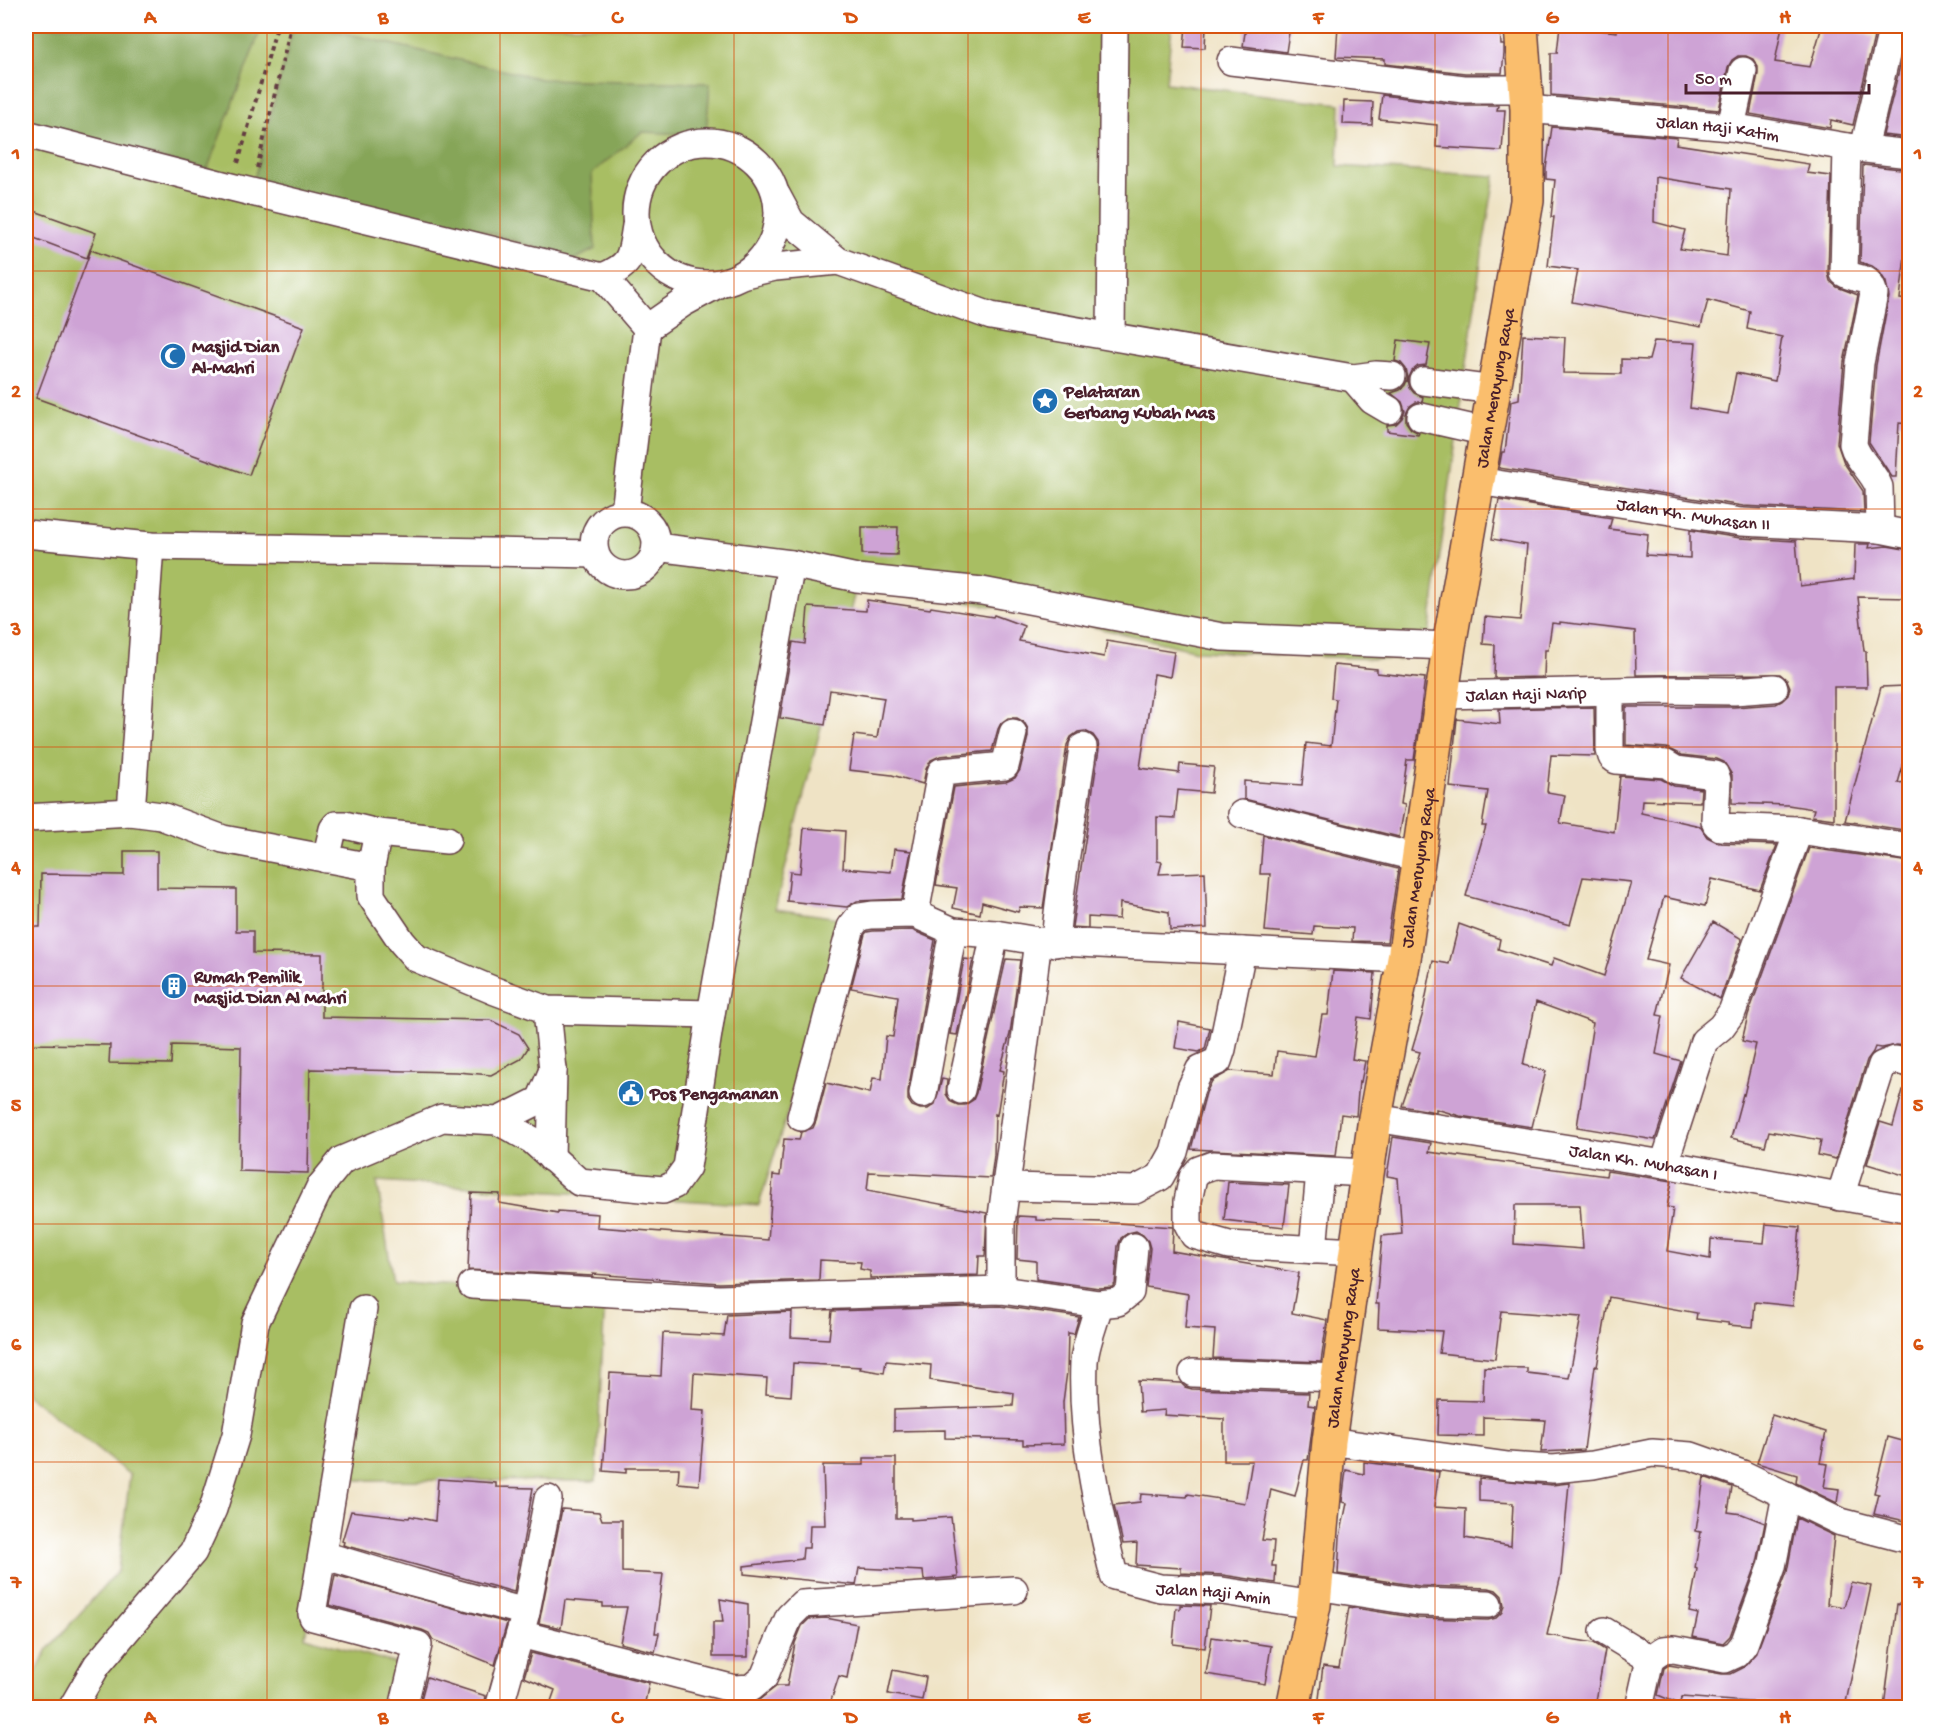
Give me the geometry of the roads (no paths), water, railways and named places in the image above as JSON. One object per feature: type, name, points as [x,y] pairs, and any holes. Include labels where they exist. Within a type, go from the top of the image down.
[{"type":"main road","name":"Jalan Meruyung Raya","points":[[1293,1707],[1315,1596],[1329,1441],[1340,1378],[1375,1118],[1404,959],[1449,646],[1527,201],[1526,99],[1521,26]]},
{"type":"street","points":[[1110,336],[1114,26]]},
{"type":"street","points":[[1880,529],[1879,487],[1854,450],[1853,444],[1860,363],[1874,294],[1872,285],[1866,279],[1849,276],[1844,273],[1843,268],[1856,147],[1893,26]]},
{"type":"street","name":"Jalan Haji Katim","points":[[1231,61],[1464,89],[1910,154]]},
{"type":"street","points":[[1731,128],[1743,71]]},
{"type":"street","points":[[26,134],[241,190],[603,278],[647,328],[625,512]]},
{"type":"street","points":[[603,278],[620,270],[631,256],[636,226],[637,198],[647,173],[667,153],[692,142],[720,142],[746,152],[766,171],[791,222],[838,261],[991,316],[1353,378],[1392,376]]},
{"type":"street","points":[[745,274],[762,259],[774,240],[779,218],[777,196]]},
{"type":"street","points":[[636,226],[647,252],[666,271],[691,282],[719,283]]},
{"type":"street","points":[[647,328],[683,303],[719,283],[775,267],[838,261]]},
{"type":"street","points":[[1353,378],[1372,400],[1389,410]]},
{"type":"street","points":[[1424,381],[1494,390]]},
{"type":"street","points":[[1421,417],[1487,432]]},
{"type":"street","name":"Jalan Kh. Muhasan II","points":[[1478,481],[1741,522],[1880,529],[1910,534]]},
{"type":"street","points":[[625,512],[644,518],[654,531],[656,547],[650,562],[637,572],[621,575],[606,568],[595,554],[594,539],[599,525],[610,516],[625,512]]},
{"type":"street","points":[[26,534],[150,546],[595,554]]},
{"type":"street","points":[[131,812],[150,546]]},
{"type":"street","points":[[656,547],[791,564],[857,578],[982,591],[1222,637],[1449,646]]},
{"type":"street","points":[[72,1707],[97,1665],[193,1552],[213,1509],[236,1435],[255,1323],[320,1187],[342,1160],[442,1118],[498,1121],[532,1140],[579,1182],[663,1190],[674,1185],[687,1167],[711,1014],[791,564]]},
{"type":"street","name":"Jalan Haji Narip","points":[[1442,695],[1610,693],[1661,690],[1734,691],[1774,688]]},
{"type":"street","points":[[1610,693],[1612,757],[1616,760],[1666,764],[1676,770],[1715,776],[1717,780],[1715,820],[1720,827],[1799,830],[1910,847]]},
{"type":"street","points":[[915,914],[941,772],[1005,766],[1013,733]]},
{"type":"street","points":[[1001,1290],[1001,1224],[1006,1187],[1046,942],[1076,802],[1083,747]]},
{"type":"street","points":[[26,818],[131,812],[161,816],[224,839],[371,867]]},
{"type":"street","points":[[1242,814],[1419,858]]},
{"type":"street","points":[[326,859],[336,825],[378,833],[447,840]]},
{"type":"street","points":[[1664,1164],[1704,1041],[1721,1027],[1732,1012],[1799,830]]},
{"type":"street","points":[[378,833],[371,867],[371,896],[402,942],[416,958],[495,992],[547,1010],[711,1014]]},
{"type":"street","points":[[801,1117],[851,927],[859,917],[915,914],[953,931],[994,934],[1046,942],[1404,959]]},
{"type":"street","points":[[923,1094],[953,931]]},
{"type":"street","points":[[961,1090],[994,934]]},
{"type":"street","points":[[1006,1187],[1135,1190],[1160,1177],[1174,1152],[1191,1088],[1200,1069],[1218,1061],[1242,951]]},
{"type":"street","points":[[547,1010],[553,1070],[551,1158]]},
{"type":"street","points":[[1840,1197],[1882,1065],[1895,1060],[1910,1063]]},
{"type":"street","points":[[498,1121],[540,1100],[553,1070]]},
{"type":"street","name":"Jalan Kh. Muhasan I","points":[[1375,1118],[1664,1164],[1910,1209]]},
{"type":"street","points":[[1356,1252],[1229,1245],[1194,1235],[1188,1224],[1188,1201],[1193,1177],[1199,1170],[1213,1165],[1367,1173]]},
{"type":"street","points":[[1313,1250],[1320,1171]]},
{"type":"street","points":[[472,1285],[719,1299],[1001,1290],[1099,1304],[1118,1302],[1130,1292],[1134,1247]]},
{"type":"street","name":"Jalan Haji Amin","points":[[1099,1304],[1084,1359],[1086,1426],[1096,1504],[1114,1576],[1160,1588],[1488,1604]]},
{"type":"street","points":[[363,1309],[312,1610],[313,1617],[418,1645],[403,1707]]},
{"type":"street","points":[[1193,1373],[1340,1378]]},
{"type":"street","points":[[1329,1441],[1508,1466],[1553,1469],[1593,1465],[1652,1453],[1691,1456],[1742,1474],[1841,1522],[1910,1540]]},
{"type":"street","points":[[1639,1707],[1650,1659],[1663,1650],[1674,1649],[1725,1659],[1736,1654],[1744,1644],[1772,1567],[1786,1495]]},
{"type":"street","points":[[499,1707],[523,1623],[548,1499]]},
{"type":"street","points":[[323,1555],[413,1582],[523,1623],[735,1689],[751,1698],[764,1677],[789,1617],[802,1604],[1014,1590]]},
{"type":"street","points":[[1604,1631],[1650,1659]]},
{"type":"place","name":"Masjid Dian Al-Mahri","points":[[173,356]]},
{"type":"place","name":"Pelataran Gerbang Kubah Mas","points":[[1045,401]]},
{"type":"place","name":"Rumah Pemilik Masjid Dian Al Mahri","points":[[174,986]]},
{"type":"place","name":"Pos Pengamanan","points":[[631,1093]]}]
